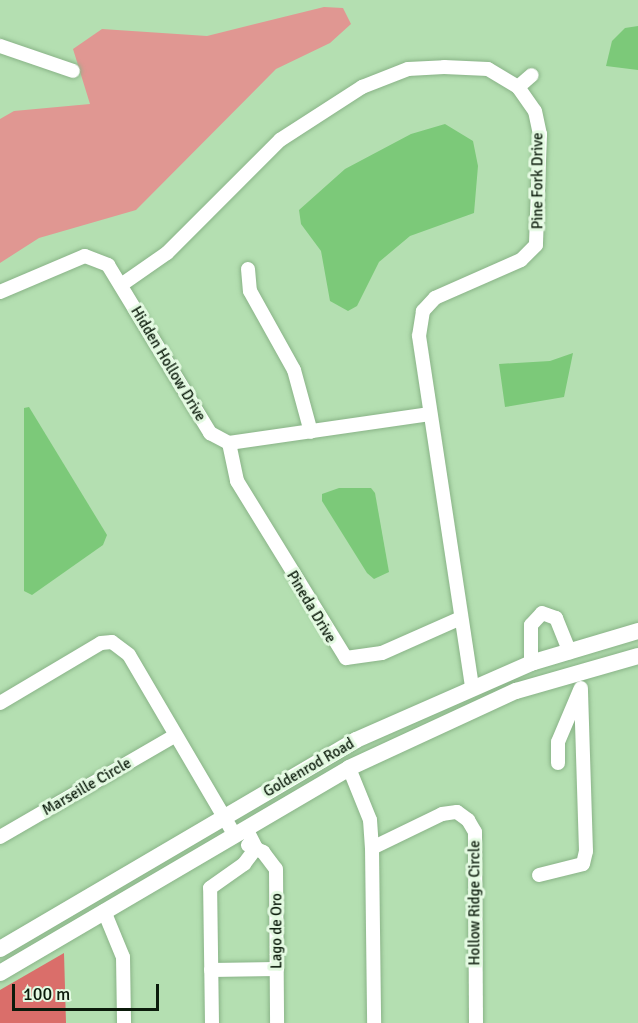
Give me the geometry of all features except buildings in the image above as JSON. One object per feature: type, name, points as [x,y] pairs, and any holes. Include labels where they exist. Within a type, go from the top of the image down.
[{"type":"main road","name":"Goldenrod Road","points":[[0,949],[356,740],[472,687],[531,664],[638,631]]},
{"type":"main road","name":"Goldenrod Road","points":[[0,973],[349,768],[516,691],[579,681],[638,658]]},
{"type":"street","points":[[0,46],[73,70]]},
{"type":"street","name":"Pine Fork Drive","points":[[121,285],[167,254],[280,140],[362,87],[408,69],[444,68],[488,69],[518,87],[535,111],[540,134],[536,245],[521,260],[452,288],[423,311],[419,336],[472,687]]},
{"type":"street","points":[[518,87],[532,75]]},
{"type":"street","name":"Hidden Hollow Drive","points":[[0,292],[85,256],[108,265],[210,433],[228,443]]},
{"type":"street","points":[[248,269],[250,291],[294,370],[311,432]]},
{"type":"street","points":[[228,443],[430,414]]},
{"type":"street","name":"Pineda Drive","points":[[228,443],[237,481],[346,658],[382,652],[461,618]]},
{"type":"street","points":[[531,664],[531,625],[542,613],[556,618],[570,652]]},
{"type":"street","points":[[0,703],[101,643],[112,642],[129,656],[223,816],[240,831]]},
{"type":"street","points":[[558,763],[558,742],[579,681]]},
{"type":"street","points":[[539,875],[576,867],[585,857],[579,681]]},
{"type":"street","name":"Marseille Circle","points":[[0,837],[174,736]]},
{"type":"street","points":[[349,768],[370,820],[374,1023]]},
{"type":"street","name":"Hollow Ridge Circle","points":[[372,848],[442,814],[457,812],[468,820],[475,832],[476,1023]]},
{"type":"street","name":"Lago de Oro","points":[[240,831],[276,868],[277,1023]]},
{"type":"street","points":[[212,1023],[210,888],[244,864],[256,848]]},
{"type":"street","points":[[104,911],[123,957],[124,1023]]},
{"type":"street","points":[[211,970],[277,969]]},
{"type":"shaded area","points":[[324,7],[343,8],[351,24],[330,43],[276,69],[136,210],[39,238],[0,263],[0,119],[14,111],[90,104],[73,49],[102,29],[207,36]]},
{"type":"shaded area","points":[[638,26],[638,70],[606,66],[612,41],[625,28]]},
{"type":"shaded area","points":[[445,124],[473,141],[478,166],[474,213],[410,236],[379,262],[357,306],[348,311],[330,301],[321,251],[301,224],[299,210],[345,169],[411,134]]},
{"type":"shaded area","points":[[573,353],[564,397],[505,407],[499,364],[550,361]]},
{"type":"shaded area","points":[[29,407],[107,535],[103,545],[32,595],[24,591],[24,408]]},
{"type":"shaded area","points":[[339,488],[371,488],[375,493],[389,572],[374,579],[367,573],[322,501],[322,494]]},
{"type":"shaded area","points":[[64,953],[66,1023],[0,1023],[0,990]]}]
